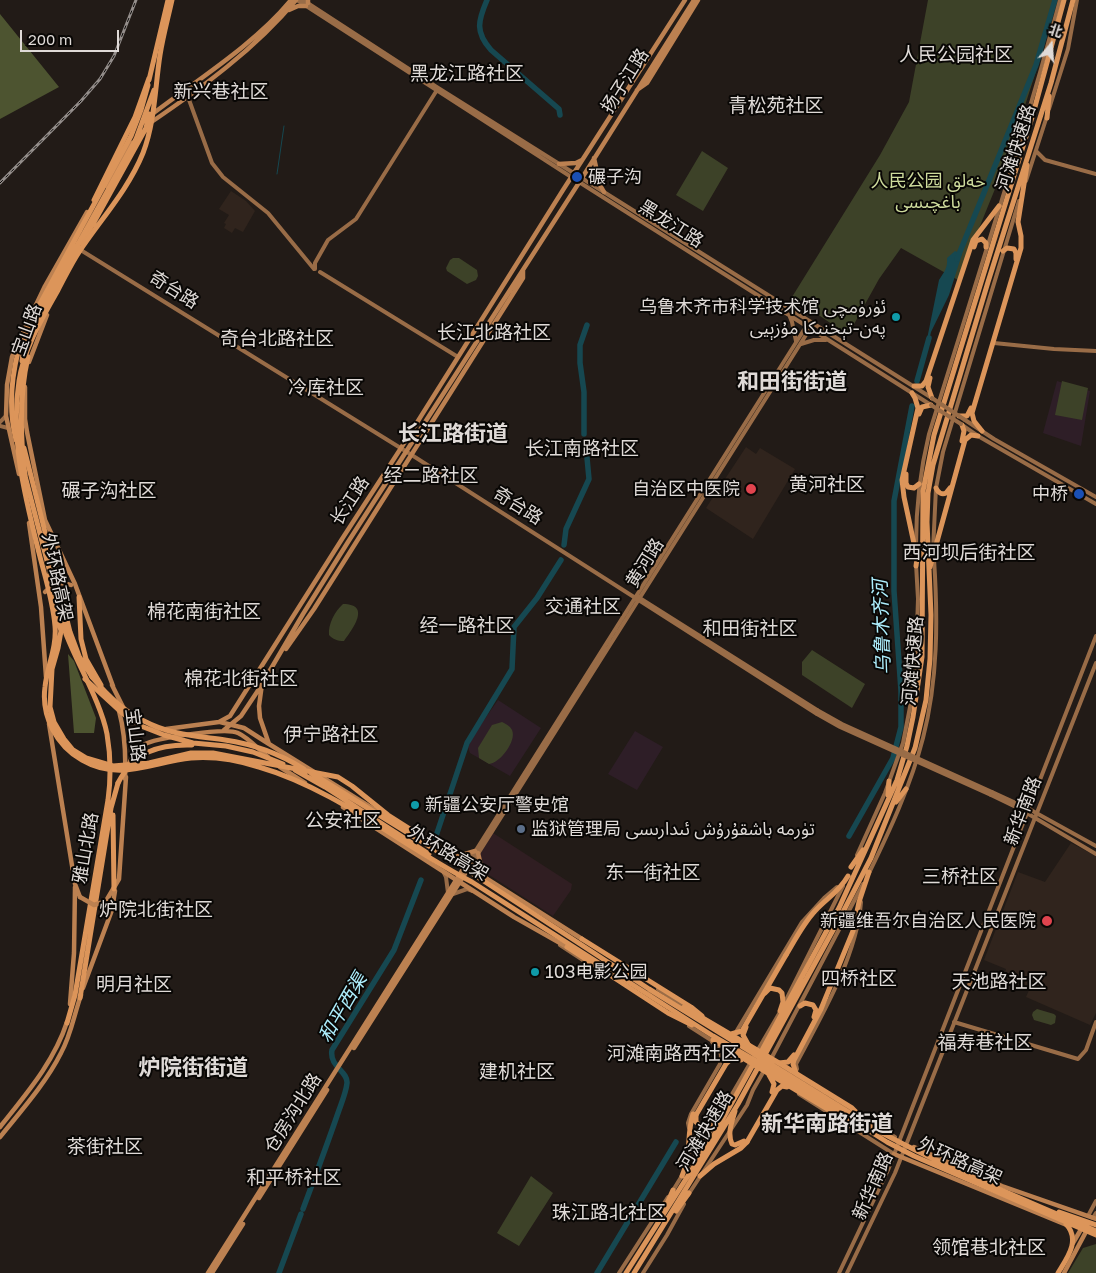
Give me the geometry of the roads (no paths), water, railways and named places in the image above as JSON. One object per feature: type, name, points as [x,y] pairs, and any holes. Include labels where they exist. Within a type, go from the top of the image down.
[{"type":"highway","points":[[92,203],[134,117],[149,78],[168,0]]},
{"type":"highway","points":[[78,248],[94,224],[146,128],[173,0]]},
{"type":"highway","name":"外环路高架","points":[[173,0],[160,53],[150,128],[143,152],[126,186],[78,252],[36,328],[25,355],[19,379],[17,446],[23,488],[56,629],[54,647],[44,690],[46,710],[50,726],[60,742],[84,761],[113,771],[128,771],[179,760],[210,758],[240,762],[273,771],[307,785],[445,868],[472,882],[713,1036],[790,1081],[879,1137],[914,1156],[1096,1236]]},
{"type":"highway","name":"外环路高架","points":[[173,0],[154,126],[146,151],[130,184],[82,251],[40,326],[28,356],[23,377],[21,445],[26,487],[35,528],[55,599],[61,630],[50,687],[50,707],[54,722],[64,739],[73,750],[86,758],[113,766],[149,763],[191,753],[213,753],[338,777],[388,815],[649,989],[868,1124],[916,1151],[1096,1231]]},
{"type":"highway","name":"河滩快速路","points":[[634,1273],[658,1228],[714,1135],[839,908],[888,801],[907,746],[922,657],[923,491],[934,435],[1046,70],[1064,0]]},
{"type":"highway","name":"河滩快速路","points":[[626,1273],[658,1228],[738,1104],[843,912],[874,850],[915,748],[926,700],[932,615],[927,522],[928,493],[932,465],[1075,0]]},
{"type":"highway","name":"雅山北路","points":[[67,1023],[75,995],[111,776],[107,733],[99,708],[66,634],[14,432],[12,388],[18,352],[28,326],[131,136],[141,110],[149,78]]},
{"type":"highway","points":[[1047,118],[1051,83]]},
{"type":"highway","points":[[154,87],[136,139],[32,328],[24,348],[20,369],[18,422],[70,632],[79,656],[107,695],[124,710],[144,722],[194,737],[226,740],[271,751],[296,764],[468,869]]},
{"type":"highway","points":[[929,572],[965,440],[980,433],[972,414],[1021,248],[1018,222],[1030,148]]},
{"type":"highway","points":[[1008,181],[1021,151]]},
{"type":"highway","points":[[914,386],[922,386],[926,381],[973,240],[1000,206]]},
{"type":"highway","points":[[932,398],[928,392],[928,384],[975,243],[982,239],[985,241],[986,247]]},
{"type":"highway","points":[[959,416],[967,416],[970,412],[1016,259],[1014,249],[1007,248],[1003,250]]},
{"type":"highway","points":[[912,393],[918,408],[902,480],[916,553]]},
{"type":"highway","points":[[919,484],[914,488],[908,487],[906,473],[921,410],[925,406],[931,405]]},
{"type":"highway","points":[[936,488],[942,494],[946,493],[949,489],[964,437],[963,423]]},
{"type":"highway","points":[[45,520],[45,534]]},
{"type":"highway","points":[[916,566],[922,525]]},
{"type":"highway","points":[[79,597],[81,639],[93,676]]},
{"type":"highway","points":[[85,679],[122,713],[141,726],[193,743],[226,746],[253,752],[271,758],[325,786],[472,882]]},
{"type":"highway","points":[[80,998],[113,800],[118,782],[131,762],[152,750],[166,746],[184,745],[226,746]]},
{"type":"highway","points":[[888,801],[889,781]]},
{"type":"highway","points":[[892,808],[906,789]]},
{"type":"highway","points":[[113,800],[114,890]]},
{"type":"highway","points":[[851,867],[871,837]]},
{"type":"highway","points":[[796,1073],[794,1070],[794,1060],[817,1018],[853,931],[874,850]]},
{"type":"highway","points":[[731,1035],[742,1031],[804,925],[815,911],[841,888],[847,877]]},
{"type":"highway","points":[[582,939],[691,1007],[704,1018]]},
{"type":"highway","points":[[567,947],[668,1013],[692,1025]]},
{"type":"highway","points":[[632,984],[721,1045],[864,1131],[879,1137]]},
{"type":"highway","points":[[750,1046],[743,1035],[744,1031],[770,988],[779,990],[782,993],[780,1012]]},
{"type":"highway","points":[[649,989],[704,1018],[779,1062],[852,1108],[868,1124]]},
{"type":"highway","points":[[779,1062],[791,1060],[812,1021],[816,1010],[813,1006],[803,1005]]},
{"type":"highway","points":[[682,1176],[687,1164],[690,1131],[695,1115],[726,1058],[721,1045]]},
{"type":"highway","points":[[722,1112],[712,1126],[706,1128],[696,1122],[695,1115],[729,1060],[735,1058],[746,1060]]},
{"type":"highway","points":[[738,1104],[730,1131],[732,1144],[745,1142],[774,1088],[769,1074]]},
{"type":"highway","points":[[700,1176],[714,1164],[741,1148],[777,1090],[782,1086],[792,1088]]},
{"type":"highway","points":[[658,1228],[672,1190]]},
{"type":"highway","points":[[658,1228],[689,1194]]},
{"type":"highway","points":[[1032,1203],[1096,1225]]},
{"type":"highway","points":[[1057,1273],[1071,1249],[1073,1237],[1068,1226],[1058,1219]]},
{"type":"main road","name":"宝山路","points":[[75,884],[49,722],[41,608],[31,530],[6,416],[7,385],[12,357],[45,286],[121,149],[138,125],[201,79],[260,31],[291,0]]},
{"type":"main road","name":"宝山路","points":[[125,779],[126,754],[123,727],[112,685],[79,597],[45,520],[25,419],[25,385],[31,356],[60,286],[126,151],[143,129],[241,56],[297,0]]},
{"type":"main road","name":"扬子江路","points":[[573,175],[685,0]]},
{"type":"main road","name":"扬子江路","points":[[581,180],[694,0]]},
{"type":"main road","points":[[634,93],[648,82],[698,0]]},
{"type":"main road","points":[[288,11],[307,3]]},
{"type":"main road","points":[[594,158],[600,185],[604,192]]},
{"type":"main road","points":[[559,164],[576,164],[583,160]]},
{"type":"main road","name":"长江路","points":[[231,715],[573,175]]},
{"type":"main road","name":"长江路","points":[[270,744],[262,727],[259,706],[262,684],[303,614],[409,453],[523,268],[581,180]]},
{"type":"main road","points":[[41,608],[45,592],[56,584],[71,585],[79,597]]},
{"type":"main road","points":[[224,730],[241,716],[262,684]]},
{"type":"main road","points":[[112,685],[129,717],[139,725],[152,730],[219,722],[244,728],[582,939]]},
{"type":"main road","points":[[219,722],[231,715],[232,724],[238,733],[279,766],[442,871],[567,947]]},
{"type":"main road","points":[[75,884],[80,897],[94,904],[106,901],[114,890],[120,873],[125,779],[130,759],[135,752],[144,745],[158,741],[224,730],[238,733]]},
{"type":"main road","points":[[452,858],[476,852],[484,878]]},
{"type":"main road","name":"仓房沟北路","points":[[210,1273],[449,895],[468,869]]},
{"type":"main road","name":"雅山北路","points":[[0,1128],[42,1072],[57,1048],[67,1023],[72,995],[75,884]]},
{"type":"main road","name":"雅山北路","points":[[0,1137],[42,1083],[61,1054],[71,1032],[80,998],[112,910],[114,890]]},
{"type":"main road","points":[[900,1140],[1002,1186],[1093,1217],[1057,1273]]},
{"type":"main road","points":[[894,1154],[1096,1236]]},
{"type":"main road","points":[[1064,1273],[1083,1231]]},
{"type":"street","name":"黑龙江路","points":[[297,0],[307,3]]},
{"type":"street","name":"黑龙江路","points":[[303,0],[438,90],[581,180],[808,328],[963,423]]},
{"type":"street","points":[[619,1273],[722,1112],[780,1012],[847,877],[903,744],[912,693],[917,642],[916,517],[919,484],[929,434],[1008,181],[1060,0]]},
{"type":"street","points":[[643,1273],[700,1176],[747,1105],[753,1090],[803,1005],[870,871],[914,768],[926,723],[935,660],[936,592],[933,556],[936,488],[943,452],[1003,250],[1068,49],[1075,0]]},
{"type":"street","name":"黑龙江路","points":[[438,90],[559,164],[573,175]]},
{"type":"street","points":[[188,97],[212,163],[223,177],[268,214],[315,269],[315,263],[328,240],[356,219],[438,90]]},
{"type":"street","points":[[1036,151],[1045,160],[1096,174]]},
{"type":"street","name":"黑龙江路","points":[[581,180],[604,192],[914,386],[959,416],[963,423]]},
{"type":"street","name":"奇台路","points":[[78,248],[409,453],[840,727],[991,793],[1036,815]]},
{"type":"street","points":[[320,272],[458,357]]},
{"type":"street","points":[[789,315],[798,343],[828,340]]},
{"type":"street","name":"黄河路","points":[[468,869],[476,852],[811,323]]},
{"type":"street","points":[[994,343],[1096,351]]},
{"type":"street","points":[[0,422],[6,416]]},
{"type":"street","points":[[963,423],[1096,504]]},
{"type":"street","points":[[0,426],[8,428]]},
{"type":"street","points":[[980,433],[1096,497]]},
{"type":"street","name":"新华南路","points":[[839,1273],[900,1140],[1096,636]]},
{"type":"street","name":"新华南路","points":[[847,1273],[901,1157],[1096,663]]},
{"type":"street","points":[[1036,815],[1096,846]]},
{"type":"street","points":[[1036,815],[1096,854]]},
{"type":"street","points":[[442,871],[446,878],[449,895],[467,889],[474,891]]},
{"type":"street","points":[[731,1035],[802,922],[847,877]]},
{"type":"street","points":[[803,1082],[796,1064],[819,1022],[850,953],[860,913],[862,892]]},
{"type":"street","points":[[552,938],[569,952],[745,1062],[747,1068]]},
{"type":"street","points":[[582,939],[753,1050],[758,1050]]},
{"type":"street","points":[[954,1022],[1078,1059],[1086,1050],[1096,1022]]},
{"type":"street","points":[[690,1131],[688,1123],[691,1114],[720,1064],[722,1057],[719,1049],[705,1036]]},
{"type":"street","points":[[773,1055],[779,1068],[900,1140]]},
{"type":"street","points":[[762,1075],[772,1077],[894,1154]]},
{"type":"street","points":[[1093,1217],[1096,1202]]},
{"type":"street","points":[[860,1228],[867,1232]]},
{"type":"water","points":[[955,251],[962,254],[949,295],[931,332],[928,345],[926,344],[939,280],[946,267],[947,258]]},
{"type":"waterway","name":"和平西渠","points":[[487,0],[480,20],[482,38],[491,50],[559,109],[560,115]]},
{"type":"waterway","name":"乌鲁木齐河","points":[[957,259],[1036,65],[1055,0]]},
{"type":"waterway","points":[[277,174],[284,126]]},
{"type":"waterway","name":"和平西渠","points":[[584,434],[584,392],[580,363],[580,345],[587,325]]},
{"type":"waterway","name":"乌鲁木齐河","points":[[917,381],[929,338]]},
{"type":"waterway","name":"乌鲁木齐河","points":[[849,836],[893,758],[901,727],[901,691],[894,591],[894,501],[912,406]]},
{"type":"waterway","name":"和平西渠","points":[[564,545],[566,529],[589,479],[586,447]]},
{"type":"waterway","name":"和平西渠","points":[[435,839],[467,743],[512,669],[514,627],[537,598],[561,560]]},
{"type":"waterway","name":"和平西渠","points":[[303,1209],[330,1137],[347,1083],[345,1075],[333,1061],[332,1050],[394,950],[421,880]]},
{"type":"waterway","name":"乌鲁木齐河","points":[[597,1273],[676,1142]]},
{"type":"waterway","name":"和平西渠","points":[[279,1273],[301,1214]]},
{"type":"railway","points":[[0,183],[81,101],[100,79],[114,56],[136,0]]},
{"type":"place","name":"碾子沟","points":[[577,177]]},
{"type":"place","name":"乌鲁木齐市科学技术馆 ئۈرۈمچى پەن-تېخنىكا مۇزېيى","points":[[896,317]]},
{"type":"place","name":"自治区中医院","points":[[751,489]]},
{"type":"place","name":"中桥","points":[[1079,494]]},
{"type":"place","name":"新疆公安厅警史馆","points":[[415,805]]},
{"type":"place","name":"监狱管理局 تۈرمە باشقۇرۇش ئىدارىسى","points":[[521,829]]},
{"type":"place","name":"新疆维吾尔自治区人民医院","points":[[1047,921]]},
{"type":"place","name":"103电影公园","points":[[535,972]]},
{"type":"district","name":"人民公园社区","points":[[956,55]]},
{"type":"district","name":"黑龙江路社区","points":[[467,74]]},
{"type":"district","name":"新兴巷社区","points":[[221,92]]},
{"type":"district","name":"青松苑社区","points":[[776,106]]},
{"type":"district","name":"长江北路社区","points":[[494,333]]},
{"type":"district","name":"奇台北路社区","points":[[277,339]]},
{"type":"district","name":"和田街街道","points":[[792,382]]},
{"type":"district","name":"冷库社区","points":[[326,388]]},
{"type":"district","name":"长江路街道","points":[[453,434]]},
{"type":"district","name":"长江南路社区","points":[[582,449]]},
{"type":"district","name":"经二路社区","points":[[431,476]]},
{"type":"district","name":"黄河社区","points":[[827,485]]},
{"type":"district","name":"碾子沟社区","points":[[109,491]]},
{"type":"district","name":"西河坝后街社区","points":[[969,553]]},
{"type":"district","name":"交通社区","points":[[583,607]]},
{"type":"district","name":"棉花南街社区","points":[[204,612]]},
{"type":"district","name":"经一路社区","points":[[467,626]]},
{"type":"district","name":"和田街社区","points":[[750,629]]},
{"type":"district","name":"棉花北街社区","points":[[241,679]]},
{"type":"district","name":"伊宁路社区","points":[[331,735]]},
{"type":"district","name":"公安社区","points":[[343,821]]},
{"type":"district","name":"东一街社区","points":[[653,873]]},
{"type":"district","name":"三桥社区","points":[[960,877]]},
{"type":"district","name":"炉院北街社区","points":[[156,910]]},
{"type":"district","name":"四桥社区","points":[[859,979]]},
{"type":"district","name":"天池路社区","points":[[999,982]]},
{"type":"district","name":"明月社区","points":[[134,985]]},
{"type":"district","name":"福寿巷社区","points":[[985,1043]]},
{"type":"district","name":"河滩南路西社区","points":[[673,1054]]},
{"type":"district","name":"炉院街街道","points":[[193,1068]]},
{"type":"district","name":"建机社区","points":[[517,1072]]},
{"type":"district","name":"新华南路街道","points":[[827,1124]]},
{"type":"district","name":"茶街社区","points":[[105,1147]]},
{"type":"district","name":"和平桥社区","points":[[294,1178]]},
{"type":"district","name":"珠江路北社区","points":[[609,1213]]},
{"type":"district","name":"领馆巷北社区","points":[[989,1248]]},
{"type":"park label","name":"人民公园 خەلق باغچىسى","points":[[928,191]]}]
